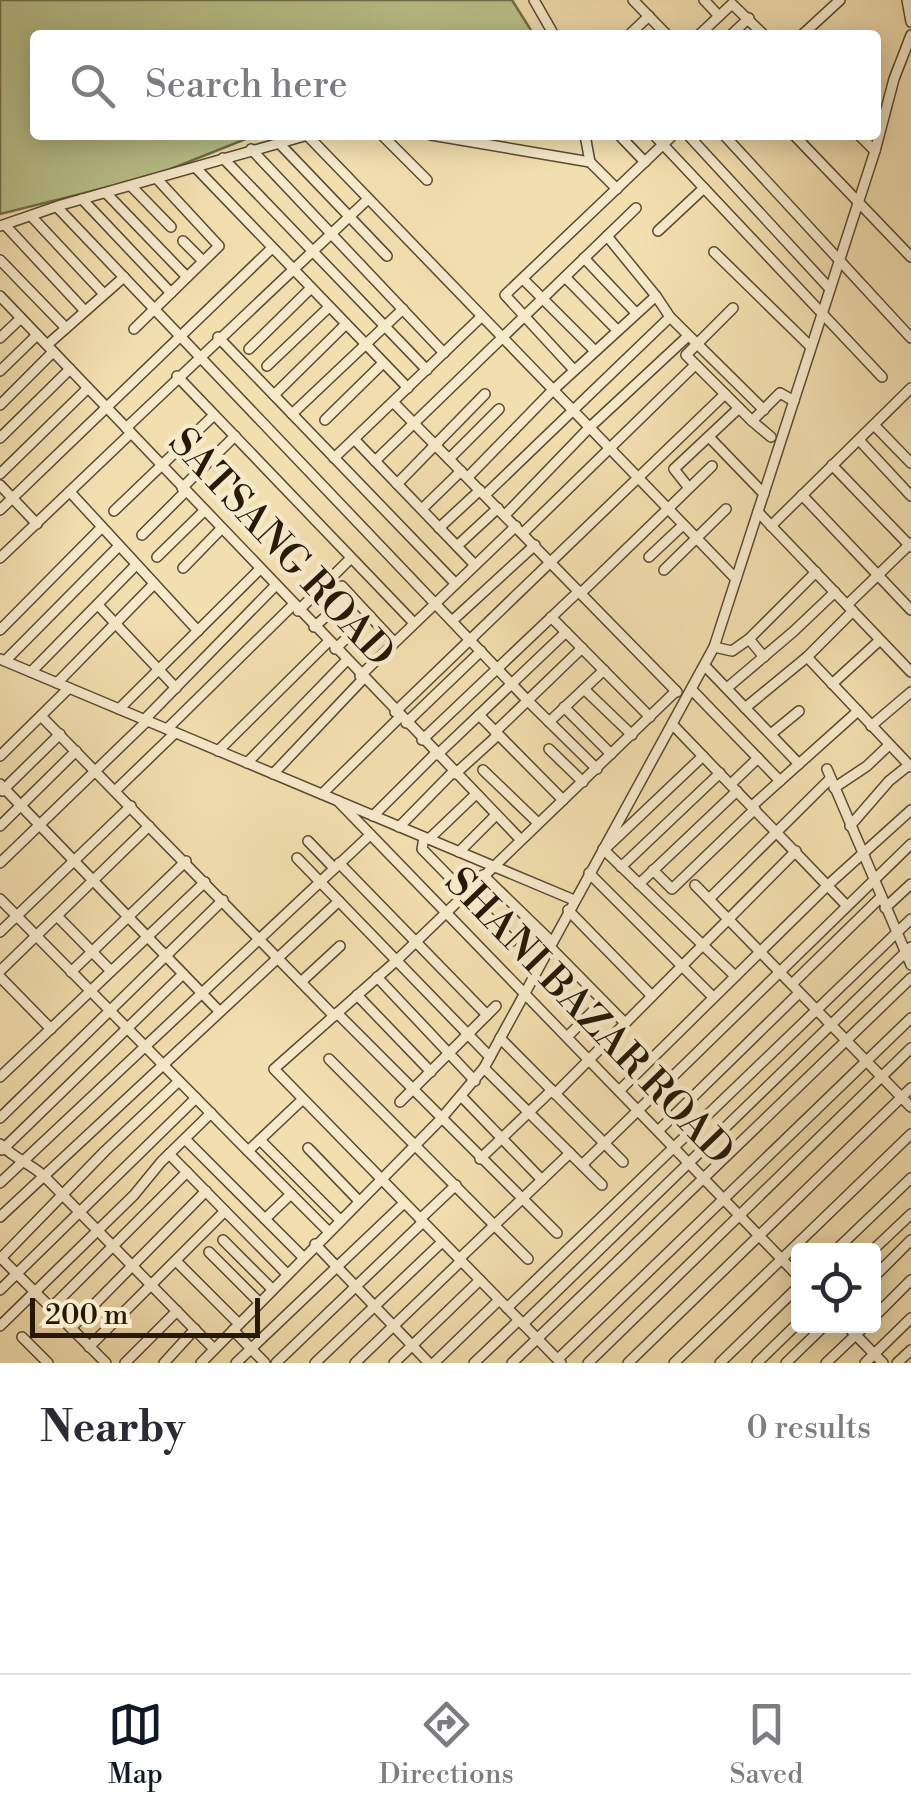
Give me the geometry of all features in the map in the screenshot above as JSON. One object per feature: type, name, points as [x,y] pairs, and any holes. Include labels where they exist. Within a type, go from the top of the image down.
[{"type":"street","points":[[534,0],[551,30]]},
{"type":"street","points":[[633,0],[662,30]]},
{"type":"street","points":[[704,0],[719,16]]},
{"type":"street","points":[[807,30],[840,0]]},
{"type":"street","points":[[907,0],[911,22]]},
{"type":"street","points":[[704,30],[732,4],[760,30]]},
{"type":"street","points":[[634,30],[649,16]]},
{"type":"street","points":[[737,30],[750,18]]},
{"type":"street","points":[[881,126],[911,35]]},
{"type":"street","points":[[85,312],[3,226],[287,140]]},
{"type":"street","points":[[313,140],[736,579]]},
{"type":"street","points":[[387,140],[427,180]]},
{"type":"street","points":[[460,140],[590,162],[617,188]]},
{"type":"street","points":[[586,140],[590,162]]},
{"type":"street","points":[[624,140],[644,162]]},
{"type":"street","points":[[659,140],[882,377]]},
{"type":"street","points":[[574,370],[505,295],[667,140]]},
{"type":"street","points":[[693,140],[830,289]]},
{"type":"street","points":[[729,140],[911,338]]},
{"type":"street","points":[[799,140],[911,257]]},
{"type":"street","points":[[865,140],[874,150]]},
{"type":"street","points":[[201,1363],[440,1120],[484,1068],[714,647],[877,140]]},
{"type":"street","points":[[278,142],[388,256]]},
{"type":"street","points":[[251,149],[444,353]]},
{"type":"street","points":[[223,158],[426,370]]},
{"type":"street","points":[[196,168],[408,388]]},
{"type":"street","points":[[134,329],[219,246],[158,180]]},
{"type":"street","points":[[132,186],[171,227]]},
{"type":"street","points":[[658,232],[704,188]]},
{"type":"street","points":[[106,193],[187,277]]},
{"type":"street","points":[[82,199],[171,293]]},
{"type":"street","points":[[1,556],[70,492],[199,355],[368,199]]},
{"type":"street","points":[[56,207],[597,769]]},
{"type":"street","points":[[375,460],[636,208]]},
{"type":"street","points":[[31,216],[104,294]]},
{"type":"street","points":[[607,236],[670,317],[764,410]]},
{"type":"street","points":[[183,241],[203,261]]},
{"type":"street","points":[[0,510],[272,248]]},
{"type":"street","points":[[714,252],[812,347]]},
{"type":"street","points":[[584,258],[636,313]]},
{"type":"street","points":[[0,260],[66,328]]},
{"type":"street","points":[[564,276],[618,330]]},
{"type":"street","points":[[0,405],[66,328],[124,277]]},
{"type":"street","points":[[522,278],[595,351]]},
{"type":"street","points":[[249,349],[311,288]]},
{"type":"street","points":[[422,510],[656,296]]},
{"type":"street","name":"SATSANG ROAD","points":[[1,301],[520,840]]},
{"type":"street","points":[[267,366],[329,306]]},
{"type":"street","points":[[457,546],[732,308]]},
{"type":"street","points":[[292,414],[403,309]]},
{"type":"street","points":[[334,458],[482,317]]},
{"type":"street","points":[[439,528],[670,317]]},
{"type":"street","points":[[0,338],[21,318]]},
{"type":"street","points":[[274,395],[346,324]]},
{"type":"street","points":[[0,371],[37,335]]},
{"type":"street","points":[[218,337],[455,583]]},
{"type":"street","points":[[692,340],[686,355],[695,366],[772,437]]},
{"type":"street","points":[[325,420],[384,362]]},
{"type":"street","points":[[273,774],[435,602],[610,450],[695,366]]},
{"type":"street","points":[[0,438],[70,369]]},
{"type":"street","points":[[178,376],[414,623]]},
{"type":"street","points":[[0,474],[88,388]]},
{"type":"street","points":[[771,526],[911,388]]},
{"type":"street","points":[[752,420],[780,393],[794,401]]},
{"type":"street","points":[[397,484],[485,394]]},
{"type":"street","points":[[322,794],[471,640],[725,394]]},
{"type":"street","points":[[900,398],[911,409]]},
{"type":"street","points":[[392,402],[686,701]]},
{"type":"street","points":[[689,488],[673,471],[739,408]]},
{"type":"street","points":[[449,459],[499,409]]},
{"type":"street","points":[[114,511],[214,415]]},
{"type":"street","points":[[874,425],[911,463]]},
{"type":"street","points":[[142,535],[235,436]]},
{"type":"street","points":[[709,437],[764,494]]},
{"type":"street","points":[[354,438],[475,565]]},
{"type":"street","points":[[858,440],[911,496]]},
{"type":"street","points":[[746,708],[807,657],[878,575],[910,545],[832,465]]},
{"type":"street","points":[[422,740],[712,466]]},
{"type":"street","points":[[0,485],[37,524]]},
{"type":"street","points":[[70,492],[198,630]]},
{"type":"street","points":[[802,495],[911,610]]},
{"type":"street","points":[[664,570],[726,509]]},
{"type":"street","points":[[157,557],[204,511]]},
{"type":"street","points":[[758,512],[911,672]]},
{"type":"street","points":[[649,556],[682,524]]},
{"type":"street","points":[[0,630],[102,527]]},
{"type":"street","points":[[183,568],[221,529]]},
{"type":"street","points":[[452,620],[535,545]]},
{"type":"street","points":[[0,674],[5,661],[119,546]]},
{"type":"street","points":[[116,790],[296,608],[352,558]]},
{"type":"street","points":[[31,672],[136,566]]},
{"type":"street","points":[[119,709],[260,570]]},
{"type":"street","points":[[714,647],[732,651],[749,639],[816,572]]},
{"type":"street","points":[[57,683],[154,584]]},
{"type":"street","points":[[0,863],[146,721],[276,586]]},
{"type":"street","points":[[342,586],[394,642]]},
{"type":"street","points":[[727,688],[835,592]]},
{"type":"street","points":[[314,627],[350,595]]},
{"type":"street","points":[[98,605],[176,688]]},
{"type":"street","points":[[218,751],[331,646],[370,616]]},
{"type":"street","points":[[551,617],[650,717]]},
{"type":"street","points":[[373,816],[566,632]]},
{"type":"street","points":[[749,639],[764,656]]},
{"type":"street","points":[[832,684],[880,640]]},
{"type":"street","points":[[399,827],[582,648]]},
{"type":"street","points":[[400,717],[481,650]]},
{"type":"street","points":[[807,657],[910,766],[889,781],[850,826]]},
{"type":"street","points":[[5,661],[492,866],[571,905],[652,996]]},
{"type":"street","points":[[247,763],[346,661]]},
{"type":"street","points":[[705,666],[799,764]]},
{"type":"street","points":[[549,722],[604,670]]},
{"type":"street","points":[[0,756],[70,688]]},
{"type":"street","points":[[584,689],[632,734]]},
{"type":"street","points":[[692,690],[780,781]]},
{"type":"street","points":[[676,691],[396,961],[274,1069],[559,1362],[723,1197],[911,1018]]},
{"type":"street","points":[[871,726],[911,692]]},
{"type":"street","points":[[564,708],[611,754]]},
{"type":"street","points":[[771,734],[799,711]]},
{"type":"street","points":[[653,870],[672,889],[780,781],[858,711]]},
{"type":"street","points":[[479,715],[563,800]]},
{"type":"street","points":[[41,716],[301,982],[557,1234]]},
{"type":"street","points":[[673,725],[848,906]]},
{"type":"street","points":[[60,734],[1,788],[219,1011]]},
{"type":"street","points":[[708,899],[830,779],[866,766],[889,744]]},
{"type":"street","points":[[550,749],[583,782]]},
{"type":"street","points":[[0,826],[76,751]]},
{"type":"street","points":[[604,850],[703,756]]},
{"type":"street","points":[[639,884],[758,758]]},
{"type":"street","points":[[483,770],[538,823]]},
{"type":"street","points":[[621,867],[720,773]]},
{"type":"street","points":[[830,779],[882,903],[908,950],[911,965]]},
{"type":"street","points":[[476,794],[427,838],[422,850],[512,942]]},
{"type":"street","name":"SHANI BAZAR ROAD","points":[[338,801],[791,1269]]},
{"type":"street","points":[[0,932],[130,806]]},
{"type":"street","points":[[620,1090],[828,885],[911,810]]},
{"type":"street","points":[[459,852],[496,815]]},
{"type":"street","points":[[51,1028],[0,974],[149,826]]},
{"type":"street","points":[[0,1183],[370,834]]},
{"type":"street","points":[[308,841],[337,865],[487,1015]]},
{"type":"street","points":[[582,1165],[911,844]]},
{"type":"street","points":[[604,850],[735,976]]},
{"type":"street","points":[[480,1159],[590,1059],[796,851]]},
{"type":"street","points":[[297,858],[490,1057]]},
{"type":"street","points":[[71,972],[186,861]]},
{"type":"street","points":[[589,873],[714,997]]},
{"type":"street","points":[[482,875],[625,1023]]},
{"type":"street","points":[[0,1077],[205,882]]},
{"type":"street","points":[[659,1130],[882,903],[911,884]]},
{"type":"street","points":[[695,885],[911,1108]]},
{"type":"street","points":[[0,900],[328,1232]]},
{"type":"street","points":[[0,1118],[223,900]]},
{"type":"street","points":[[0,1217],[339,901]]},
{"type":"street","points":[[58,916],[111,972]]},
{"type":"street","points":[[315,1244],[431,1363],[503,1304],[674,1146],[911,919]]},
{"type":"street","points":[[301,982],[340,946]]},
{"type":"street","points":[[474,1363],[908,950]]},
{"type":"street","points":[[182,974],[1,1148],[44,1176],[214,1349]]},
{"type":"street","points":[[377,977],[475,1080]]},
{"type":"street","points":[[512,1363],[911,978]]},
{"type":"street","points":[[357,995],[431,1072]]},
{"type":"street","points":[[568,1036],[603,1001]]},
{"type":"street","points":[[400,1102],[496,1006]]},
{"type":"street","points":[[500,1038],[623,1162]]},
{"type":"street","points":[[588,1363],[911,1048]]},
{"type":"street","points":[[329,1058],[528,1260]]},
{"type":"street","points":[[484,1068],[602,1185]]},
{"type":"street","points":[[106,1363],[0,1258],[179,1081]]},
{"type":"street","points":[[628,1363],[911,1088]]},
{"type":"street","points":[[462,1097],[542,1180]]},
{"type":"street","points":[[0,1290],[196,1098]]},
{"type":"street","points":[[248,1151],[303,1099]]},
{"type":"street","points":[[0,1326],[211,1114]]},
{"type":"street","points":[[674,1363],[911,1134]]},
{"type":"street","points":[[185,1139],[303,1257]]},
{"type":"street","points":[[260,1140],[340,1220]]},
{"type":"street","points":[[308,1148],[359,1200]]},
{"type":"street","points":[[355,1363],[570,1153]]},
{"type":"street","points":[[169,1154],[287,1274]]},
{"type":"street","points":[[51,1308],[187,1172]]},
{"type":"street","points":[[843,1243],[911,1178]]},
{"type":"street","points":[[276,1363],[456,1185]]},
{"type":"street","points":[[71,1328],[206,1192]]},
{"type":"street","points":[[265,1219],[291,1194]]},
{"type":"street","points":[[236,1363],[404,1204]]},
{"type":"street","points":[[90,1347],[225,1211]]},
{"type":"street","points":[[880,1243],[911,1214]]},
{"type":"street","points":[[881,1270],[911,1239],[898,1226]]},
{"type":"street","points":[[223,1240],[272,1289]]},
{"type":"street","points":[[315,1363],[442,1242]]},
{"type":"street","points":[[209,1252],[260,1302]]},
{"type":"street","points":[[176,1261],[264,1363]]},
{"type":"street","points":[[394,1363],[480,1280]]},
{"type":"street","points":[[881,1310],[911,1280]]},
{"type":"street","points":[[720,1363],[791,1293]]},
{"type":"street","points":[[125,1363],[177,1310]]},
{"type":"street","points":[[865,1363],[911,1318]]},
{"type":"street","points":[[758,1363],[791,1329]]},
{"type":"street","points":[[164,1363],[196,1330]]},
{"type":"street","points":[[786,1363],[817,1333]]},
{"type":"street","points":[[826,1363],[856,1334],[883,1363]]},
{"type":"street","points":[[22,1337],[48,1363]]},
{"type":"street","points":[[897,1363],[911,1350]]},
{"type":"green space","points":[[0,0],[512,0],[531,30],[30,30],[30,140],[243,140],[153,176],[0,214]]}]
